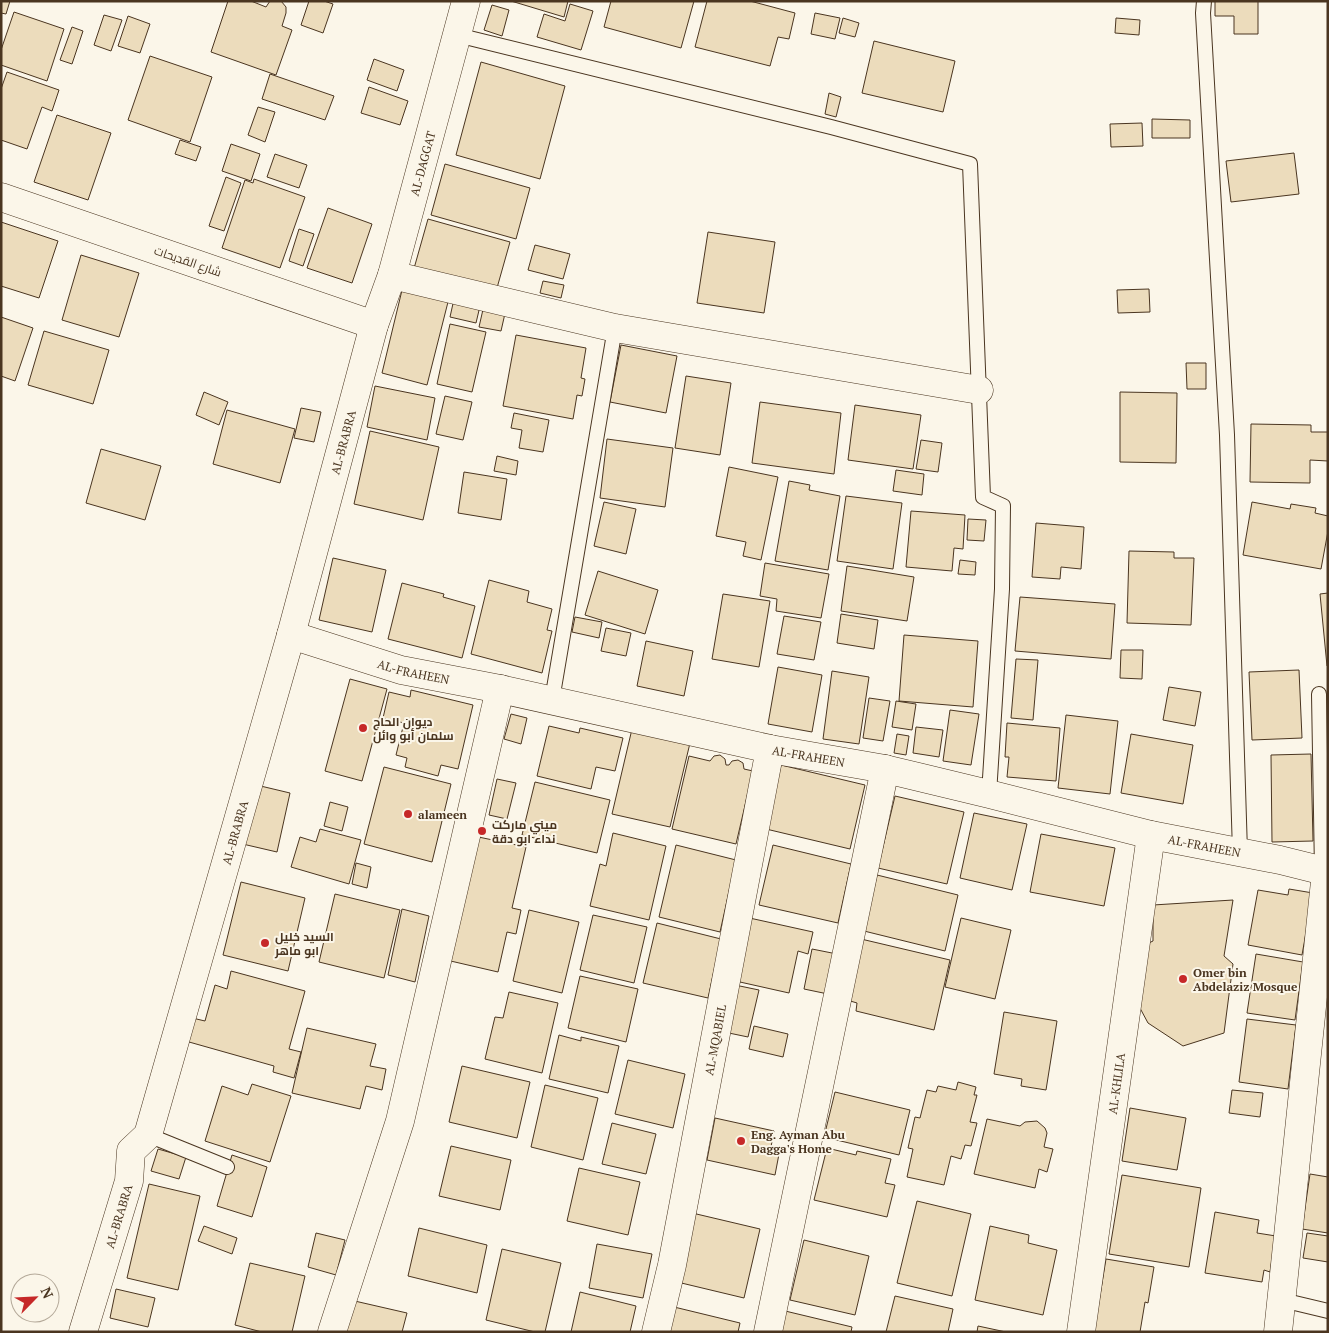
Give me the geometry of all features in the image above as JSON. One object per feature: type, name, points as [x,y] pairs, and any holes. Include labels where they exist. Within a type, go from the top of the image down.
[{"type":"street","name":"AL-DAGGAT","points":[[374,325],[392,275],[466,1]]},
{"type":"street","name":"شارع القديحات","points":[[1,197],[374,325]]},
{"type":"street","points":[[392,275],[615,328],[979,390]]},
{"type":"street","name":"AL-BRABRA","points":[[83,1332],[129,1181],[131,1151],[148,1135],[291,635],[374,325]]},
{"type":"street","name":"AL-FRAHEEN","points":[[291,635],[401,670],[500,689],[770,748],[885,769],[1151,835],[1240,852],[1325,872]]},
{"type":"street","points":[[332,1332],[400,1121],[500,689]]},
{"type":"street","name":"AL-MQABIEL","points":[[656,1332],[672,1265],[770,748]]},
{"type":"street","points":[[768,1332],[885,769]]},
{"type":"street","name":"AL-KHLILA","points":[[1081,1332],[1151,835]]},
{"type":"street","points":[[1278,1332],[1325,872]]},
{"type":"lane","points":[[1204,1],[1203,13],[1227,435],[1240,852]]},
{"type":"lane","points":[[457,35],[831,127],[970,164],[983,497],[1003,506],[1002,589],[989,794]]},
{"type":"lane","points":[[552,700],[615,328]]},
{"type":"lane","points":[[1319,694],[1325,872]]},
{"type":"lane","points":[[148,1135],[227,1167]]},
{"type":"lane","points":[[1282,1300],[1328,1311]]},
{"type":"building","points":[[1,1],[10,1],[6,14],[1,13]]},
{"type":"building","points":[[228,1],[251,1],[266,7],[270,1],[281,1],[286,7],[282,26],[292,30],[276,75],[211,52]]},
{"type":"building","points":[[309,1],[324,1],[333,4],[323,33],[301,25]]},
{"type":"building","points":[[511,1],[568,1],[564,17]]},
{"type":"building","points":[[611,1],[694,1],[681,48],[604,27]]},
{"type":"building","points":[[707,1],[750,1],[795,13],[789,39],[778,37],[770,66],[695,47]]},
{"type":"building","points":[[1215,1],[1258,1],[1258,34],[1234,34],[1234,16],[1215,16]]},
{"type":"building","points":[[570,4],[593,11],[581,50],[537,37],[544,14],[565,21]]},
{"type":"building","points":[[492,5],[509,10],[502,36],[484,30]]},
{"type":"building","points":[[14,12],[64,29],[47,81],[1,65],[1,50]]},
{"type":"building","points":[[815,13],[840,18],[835,39],[811,34]]},
{"type":"building","points":[[104,15],[122,20],[111,51],[94,45]]},
{"type":"building","points":[[128,16],[150,24],[140,53],[118,46]]},
{"type":"building","points":[[843,18],[859,23],[855,37],[839,33]]},
{"type":"building","points":[[1116,18],[1140,20],[1139,35],[1115,33]]},
{"type":"building","points":[[72,27],[83,31],[72,64],[60,60]]},
{"type":"building","points":[[874,41],[955,61],[943,112],[862,93]]},
{"type":"building","points":[[150,56],[212,77],[190,142],[128,120]]},
{"type":"building","points":[[374,59],[404,70],[397,91],[367,80]]},
{"type":"building","points":[[481,62],[565,86],[540,179],[456,155]]},
{"type":"building","points":[[7,72],[59,90],[52,111],[42,107],[27,149],[1,140],[1,89]]},
{"type":"building","points":[[270,74],[334,96],[325,120],[262,99]]},
{"type":"building","points":[[369,87],[408,101],[400,125],[361,113]]},
{"type":"building","points":[[829,93],[841,97],[836,117],[825,114]]},
{"type":"building","points":[[258,107],[275,112],[265,142],[248,135]]},
{"type":"building","points":[[57,115],[111,133],[88,200],[34,182]]},
{"type":"building","points":[[1152,119],[1190,120],[1190,138],[1152,138]]},
{"type":"building","points":[[1142,123],[1143,146],[1111,147],[1110,124]]},
{"type":"building","points":[[180,140],[201,147],[196,161],[175,154]]},
{"type":"building","points":[[231,144],[260,154],[251,181],[222,171]]},
{"type":"building","points":[[1294,153],[1299,194],[1231,202],[1226,161]]},
{"type":"building","points":[[275,154],[307,165],[299,188],[267,177]]},
{"type":"building","points":[[445,164],[530,188],[516,239],[431,215]]},
{"type":"building","points":[[226,177],[241,183],[224,231],[209,226]]},
{"type":"building","points":[[254,179],[305,197],[280,268],[222,248],[245,180],[253,183]]},
{"type":"building","points":[[328,208],[372,224],[352,283],[307,268]]},
{"type":"building","points":[[428,219],[510,242],[495,295],[413,272]]},
{"type":"building","points":[[1,222],[58,241],[39,298],[1,286]]},
{"type":"building","points":[[299,229],[314,234],[303,266],[289,261]]},
{"type":"building","points":[[708,232],[775,242],[764,313],[697,303]]},
{"type":"building","points":[[535,245],[570,254],[563,279],[528,270]]},
{"type":"building","points":[[81,255],[139,273],[119,337],[62,320]]},
{"type":"building","points":[[543,281],[564,285],[561,298],[540,293]]},
{"type":"building","points":[[403,286],[449,298],[427,385],[382,373]]},
{"type":"building","points":[[1149,289],[1150,312],[1118,313],[1117,290]]},
{"type":"building","points":[[454,299],[480,306],[476,323],[450,317]]},
{"type":"building","points":[[484,305],[506,309],[501,331],[479,327]]},
{"type":"building","points":[[1,317],[33,328],[15,381],[1,376]]},
{"type":"building","points":[[450,324],[486,332],[472,392],[437,384]]},
{"type":"building","points":[[44,331],[109,350],[93,404],[28,385]]},
{"type":"building","points":[[516,335],[586,348],[581,378],[585,379],[582,396],[577,395],[573,419],[503,406]]},
{"type":"building","points":[[621,345],[677,356],[666,413],[610,402]]},
{"type":"building","points":[[1186,363],[1206,363],[1206,389],[1187,389]]},
{"type":"building","points":[[686,376],[731,383],[720,455],[675,448]]},
{"type":"building","points":[[375,386],[435,398],[427,440],[367,427]]},
{"type":"building","points":[[204,392],[228,402],[219,425],[196,415]]},
{"type":"building","points":[[1120,392],[1177,393],[1176,463],[1120,462]]},
{"type":"building","points":[[445,396],[472,402],[463,440],[436,434]]},
{"type":"building","points":[[760,402],[841,413],[834,474],[752,463]]},
{"type":"building","points":[[855,405],[921,415],[913,469],[848,460]]},
{"type":"building","points":[[301,408],[321,412],[314,442],[294,438]]},
{"type":"building","points":[[227,410],[295,429],[280,483],[213,464]]},
{"type":"building","points":[[514,413],[549,420],[543,452],[519,448],[522,430],[511,428]]},
{"type":"building","points":[[1251,424],[1311,425],[1311,432],[1328,432],[1328,461],[1310,460],[1310,483],[1250,482]]},
{"type":"building","points":[[370,431],[439,447],[423,520],[354,504]]},
{"type":"building","points":[[607,439],[673,448],[665,507],[600,498]]},
{"type":"building","points":[[921,440],[942,443],[938,472],[916,469]]},
{"type":"building","points":[[101,449],[161,466],[145,520],[86,503]]},
{"type":"building","points":[[497,456],[518,461],[516,475],[494,471]]},
{"type":"building","points":[[729,467],[778,477],[761,560],[743,556],[746,542],[716,536]]},
{"type":"building","points":[[896,470],[924,474],[922,495],[893,491]]},
{"type":"building","points":[[464,472],[507,479],[501,520],[458,513]]},
{"type":"building","points":[[789,481],[810,485],[809,490],[840,496],[828,570],[775,561]]},
{"type":"building","points":[[846,496],[902,503],[893,569],[837,561]]},
{"type":"building","points":[[604,502],[636,509],[626,554],[594,546]]},
{"type":"building","points":[[1252,502],[1290,509],[1291,504],[1316,508],[1315,513],[1328,516],[1328,531],[1321,569],[1243,555]]},
{"type":"building","points":[[911,511],[965,515],[963,549],[954,548],[952,571],[906,567]]},
{"type":"building","points":[[968,519],[986,520],[984,541],[967,540]]},
{"type":"building","points":[[1036,523],[1084,527],[1081,569],[1061,567],[1060,579],[1032,577]]},
{"type":"building","points":[[1129,551],[1174,552],[1174,558],[1194,558],[1191,625],[1127,623]]},
{"type":"building","points":[[333,558],[386,570],[372,632],[319,620]]},
{"type":"building","points":[[960,560],[976,562],[975,575],[958,574]]},
{"type":"building","points":[[765,563],[829,574],[821,618],[776,611],[777,599],[760,596]]},
{"type":"building","points":[[847,566],[914,577],[907,621],[841,611]]},
{"type":"building","points":[[598,571],[658,590],[645,634],[585,615]]},
{"type":"building","points":[[489,580],[529,591],[527,602],[552,609],[547,630],[552,631],[542,673],[471,654]]},
{"type":"building","points":[[402,583],[444,594],[443,597],[475,606],[462,658],[388,639]]},
{"type":"building","points":[[1328,593],[1328,666],[1327,666],[1320,594]]},
{"type":"building","points":[[723,594],[770,601],[759,667],[712,659]]},
{"type":"building","points":[[1020,597],[1115,604],[1111,659],[1015,651]]},
{"type":"building","points":[[841,614],[878,620],[874,649],[837,643]]},
{"type":"building","points":[[784,616],[821,622],[814,660],[777,654]]},
{"type":"building","points":[[575,617],[602,622],[599,638],[572,632]]},
{"type":"building","points":[[606,628],[631,633],[626,656],[601,651]]},
{"type":"building","points":[[904,635],[978,641],[973,707],[899,701]]},
{"type":"building","points":[[646,641],[693,651],[684,696],[637,686]]},
{"type":"building","points":[[1121,650],[1143,650],[1142,679],[1120,678]]},
{"type":"building","points":[[1016,659],[1038,660],[1033,720],[1011,718]]},
{"type":"building","points":[[778,667],[822,675],[812,732],[768,724]]},
{"type":"building","points":[[1299,670],[1302,738],[1252,740],[1249,672]]},
{"type":"building","points":[[832,671],[869,677],[859,744],[823,739]]},
{"type":"building","points":[[350,679],[387,689],[362,781],[325,771]]},
{"type":"building","points":[[1169,687],[1201,692],[1195,726],[1163,720]]},
{"type":"building","points":[[411,690],[473,705],[458,769],[441,765],[438,776],[405,767],[407,758],[396,755],[404,723],[383,718],[389,692],[410,697]]},
{"type":"building","points":[[869,698],[890,701],[883,741],[863,738]]},
{"type":"building","points":[[896,701],[916,704],[912,730],[892,727]]},
{"type":"building","points":[[950,710],[979,714],[971,765],[943,761]]},
{"type":"building","points":[[511,714],[527,718],[521,744],[504,739]]},
{"type":"building","points":[[1066,715],[1118,721],[1110,794],[1058,788]]},
{"type":"building","points":[[1007,723],[1060,728],[1056,781],[1007,777],[1009,757],[1005,757]]},
{"type":"building","points":[[549,726],[579,733],[580,728],[623,738],[615,771],[596,767],[591,789],[537,776]]},
{"type":"building","points":[[916,727],[943,730],[939,757],[913,753]]},
{"type":"building","points":[[632,729],[690,743],[670,827],[612,814]]},
{"type":"building","points":[[897,734],[909,736],[906,755],[894,753]]},
{"type":"building","points":[[1131,734],[1193,745],[1183,804],[1121,793]]},
{"type":"building","points":[[1311,754],[1313,841],[1272,842],[1271,755]]},
{"type":"building","points":[[720,755],[725,759],[726,765],[738,760],[743,763],[744,769],[753,771],[736,844],[672,829],[689,756],[710,761],[714,756]]},
{"type":"building","points":[[781,765],[865,785],[850,849],[766,829]]},
{"type":"building","name":"alameen","points":[[384,767],[451,784],[432,862],[364,844]]},
{"type":"building","points":[[497,779],[516,783],[507,819],[489,815]]},
{"type":"building","points":[[535,782],[610,800],[597,853],[522,835]]},
{"type":"building","points":[[248,783],[290,793],[277,852],[234,842]]},
{"type":"building","points":[[895,796],[964,812],[947,884],[878,868]]},
{"type":"building","points":[[330,802],[348,807],[342,831],[324,826]]},
{"type":"building","points":[[974,813],[1027,824],[1012,890],[960,878]]},
{"type":"building","points":[[320,829],[361,840],[349,884],[291,867],[300,837],[316,842]]},
{"type":"building","points":[[613,833],[666,846],[649,920],[590,906],[600,864],[606,866]]},
{"type":"building","points":[[1041,834],[1115,848],[1104,906],[1030,892]]},
{"type":"building","points":[[469,835],[526,847],[512,908],[521,910],[516,934],[507,932],[498,972],[442,959]]},
{"type":"building","points":[[676,845],[736,860],[720,932],[659,917]]},
{"type":"building","points":[[773,845],[851,864],[838,923],[759,905]]},
{"type":"building","points":[[356,863],[371,867],[367,888],[352,884]]},
{"type":"building","points":[[877,875],[958,895],[945,951],[864,931]]},
{"type":"building","points":[[241,882],[305,898],[288,971],[223,955]]},
{"type":"building","points":[[1289,889],[1313,893],[1302,955],[1248,945],[1258,890],[1288,895]]},
{"type":"building","points":[[335,894],[400,910],[384,978],[319,962]]},
{"type":"building","name":"Omer bin Abdelaziz Mosque","points":[[1233,900],[1224,956],[1233,964],[1224,1033],[1183,1046],[1148,1023],[1133,995],[1140,947],[1153,941],[1153,905]]},
{"type":"building","points":[[402,909],[429,916],[415,982],[388,975]]},
{"type":"building","points":[[529,910],[579,922],[562,993],[513,981]]},
{"type":"building","points":[[593,915],[647,927],[634,983],[580,970]]},
{"type":"building","points":[[745,917],[813,932],[808,954],[798,951],[789,993],[731,980]]},
{"type":"building","points":[[961,918],[1011,930],[995,999],[945,987]]},
{"type":"building","points":[[657,923],[721,939],[708,998],[643,983]]},
{"type":"building","points":[[861,939],[950,960],[934,1030],[856,1011],[857,1003],[847,1000]]},
{"type":"building","points":[[812,949],[837,954],[828,994],[804,989]]},
{"type":"building","points":[[1256,954],[1303,962],[1295,1020],[1247,1013]]},
{"type":"building","points":[[231,971],[305,991],[289,1049],[301,1052],[294,1078],[273,1072],[274,1066],[182,1040],[188,1017],[205,1021],[215,985],[227,989]]},
{"type":"building","points":[[580,976],[638,989],[626,1042],[568,1028]]},
{"type":"building","points":[[735,985],[759,990],[748,1037],[724,1032]]},
{"type":"building","points":[[509,992],[558,1003],[542,1073],[485,1059],[495,1017],[503,1018]]},
{"type":"building","points":[[1004,1012],[1057,1021],[1046,1090],[1021,1086],[1022,1079],[994,1074]]},
{"type":"building","points":[[1247,1019],[1296,1025],[1288,1089],[1239,1082]]},
{"type":"building","points":[[754,1026],[788,1034],[783,1057],[749,1049]]},
{"type":"building","points":[[307,1028],[376,1044],[370,1066],[386,1069],[382,1090],[366,1086],[360,1109],[292,1093]]},
{"type":"building","points":[[559,1035],[581,1041],[581,1037],[619,1046],[608,1093],[549,1079]]},
{"type":"building","points":[[628,1060],[685,1074],[673,1128],[615,1114]]},
{"type":"building","points":[[462,1066],[530,1082],[517,1138],[449,1122]]},
{"type":"building","points":[[958,1082],[976,1087],[974,1095],[977,1095],[970,1122],[977,1123],[971,1146],[965,1145],[961,1159],[951,1156],[944,1185],[907,1177],[913,1149],[908,1148],[915,1117],[920,1118],[927,1090],[936,1092],[938,1086],[956,1090]]},
{"type":"building","points":[[252,1084],[291,1096],[270,1162],[205,1141],[222,1086],[248,1095]]},
{"type":"building","points":[[545,1085],[598,1098],[583,1160],[531,1147]]},
{"type":"building","points":[[1232,1090],[1263,1093],[1260,1117],[1229,1113]]},
{"type":"building","points":[[835,1092],[910,1110],[899,1155],[824,1137]]},
{"type":"building","points":[[1130,1108],[1186,1118],[1177,1170],[1122,1161]]},
{"type":"building","name":"Eng. Ayman Abu Dagga's Home","points":[[715,1118],[774,1131],[770,1152],[779,1154],[775,1175],[707,1160]]},
{"type":"building","points":[[987,1119],[1020,1126],[1025,1122],[1037,1121],[1045,1128],[1047,1133],[1044,1147],[1053,1149],[1047,1172],[1039,1169],[1035,1188],[974,1174]]},
{"type":"building","points":[[612,1123],[656,1134],[646,1174],[602,1164]]},
{"type":"building","points":[[451,1146],[511,1160],[500,1210],[439,1196]]},
{"type":"building","points":[[827,1148],[856,1155],[857,1151],[891,1159],[885,1183],[895,1185],[887,1217],[814,1200]]},
{"type":"building","points":[[158,1149],[186,1157],[179,1179],[151,1171]]},
{"type":"building","points":[[232,1155],[267,1167],[252,1217],[217,1206]]},
{"type":"building","points":[[579,1168],[640,1182],[628,1235],[567,1221]]},
{"type":"building","points":[[1310,1174],[1328,1177],[1328,1233],[1302,1229]]},
{"type":"building","points":[[1122,1175],[1201,1188],[1189,1267],[1109,1254]]},
{"type":"building","points":[[149,1184],[200,1196],[178,1290],[127,1278]]},
{"type":"building","points":[[917,1201],[971,1214],[952,1296],[897,1283]]},
{"type":"building","points":[[688,1212],[760,1229],[744,1298],[673,1281]]},
{"type":"building","points":[[1215,1212],[1259,1220],[1257,1233],[1276,1236],[1270,1272],[1264,1270],[1262,1282],[1205,1273]]},
{"type":"building","points":[[204,1226],[237,1238],[232,1254],[198,1241]]},
{"type":"building","points":[[990,1226],[1029,1235],[1028,1243],[1057,1250],[1043,1315],[975,1300]]},
{"type":"building","points":[[419,1228],[487,1245],[477,1293],[408,1276]]},
{"type":"building","points":[[316,1233],[345,1240],[336,1275],[308,1267]]},
{"type":"building","points":[[1307,1233],[1328,1236],[1328,1262],[1303,1258]]},
{"type":"building","points":[[804,1240],[869,1256],[855,1315],[790,1300]]},
{"type":"building","points":[[597,1244],[652,1254],[643,1298],[589,1288]]},
{"type":"building","points":[[502,1249],[561,1263],[545,1332],[535,1332],[486,1320]]},
{"type":"building","points":[[1106,1259],[1154,1267],[1148,1303],[1145,1302],[1140,1332],[1094,1332]]},
{"type":"building","points":[[250,1263],[305,1276],[292,1332],[262,1332],[235,1325]]},
{"type":"building","points":[[116,1289],[155,1298],[148,1327],[110,1318]]},
{"type":"building","points":[[580,1292],[636,1306],[630,1332],[571,1332]]},
{"type":"building","points":[[895,1296],[953,1309],[948,1332],[886,1332]]},
{"type":"building","points":[[346,1299],[407,1313],[402,1332],[339,1332]]},
{"type":"building","points":[[670,1306],[740,1323],[738,1332],[664,1332]]},
{"type":"building","points":[[781,1310],[852,1327],[851,1332],[776,1332]]},
{"type":"building","points":[[978,1326],[1006,1332],[977,1332]]},
{"type":"place","name":"ديوان الحاج سلمان أبو وائل","points":[[363,728]]},
{"type":"place","name":"alameen","points":[[408,814]]},
{"type":"place","name":"ميني ماركت نداء ابو دقة","points":[[482,831]]},
{"type":"place","name":"السيد خليل ابو ماهر","points":[[265,943]]},
{"type":"place","name":"Omer bin Abdelaziz Mosque","points":[[1183,979]]},
{"type":"place","name":"Eng. Ayman Abu Dagga's Home","points":[[741,1141]]}]
